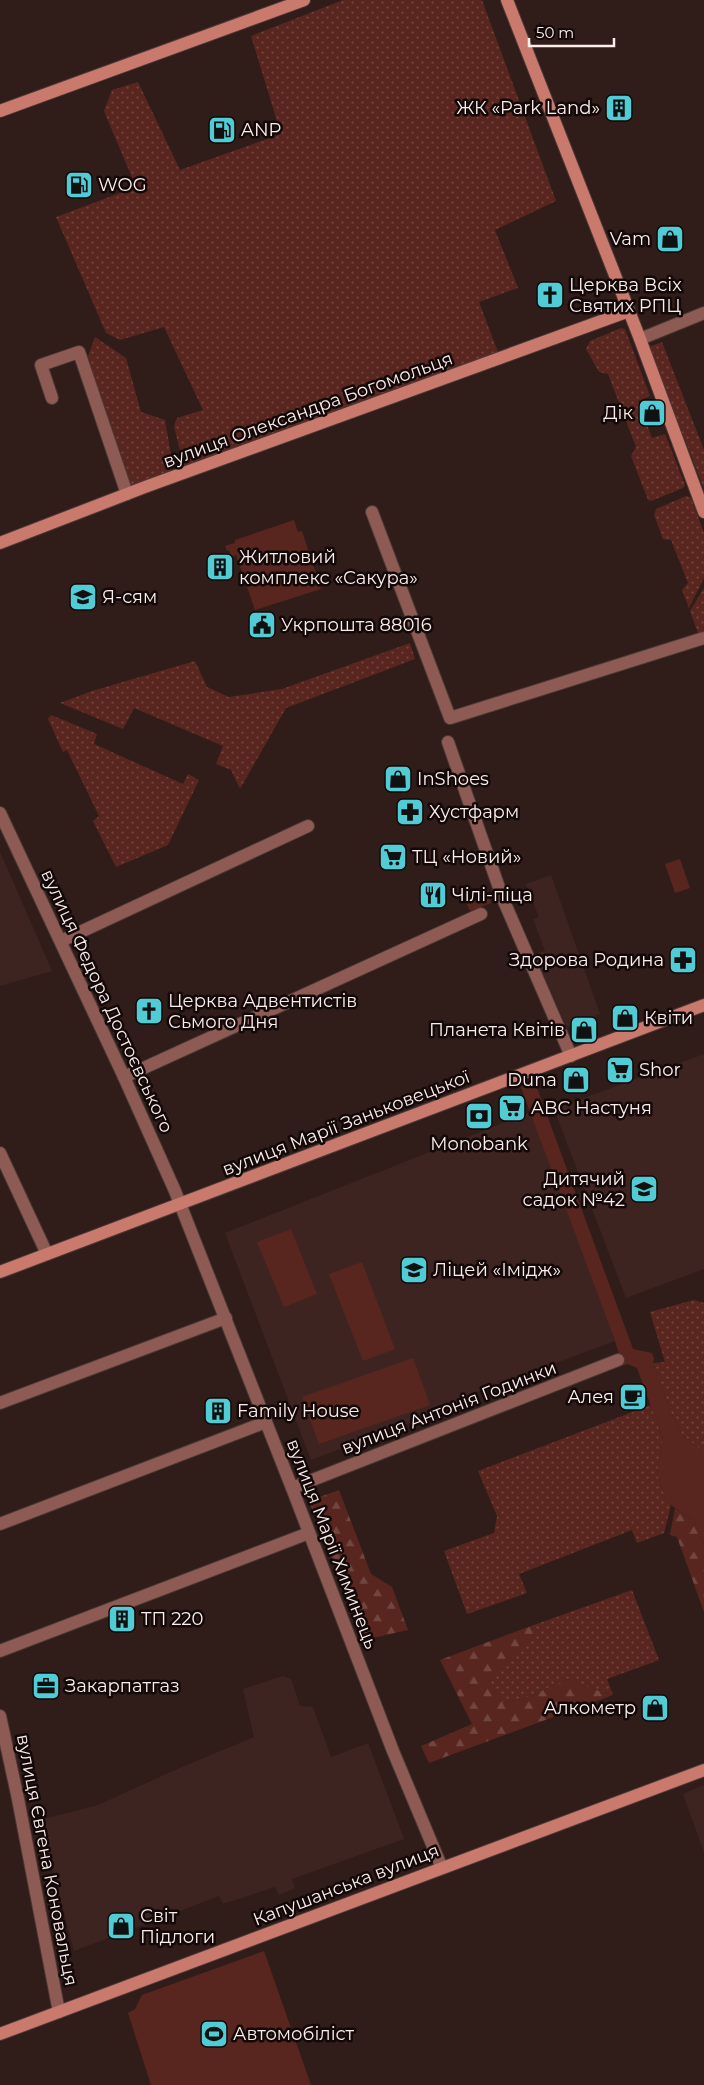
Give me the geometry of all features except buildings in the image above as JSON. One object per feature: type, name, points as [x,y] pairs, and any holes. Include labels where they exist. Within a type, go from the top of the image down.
[{"type":"street","points":[[0,111],[288,3],[304,0]]},
{"type":"street","points":[[507,0],[640,338],[704,512]]},
{"type":"street","name":"вулиця Олександра Богомольця","points":[[0,543],[127,494],[629,311]]},
{"type":"street","points":[[640,338],[704,313]]},
{"type":"street","points":[[52,398],[41,365],[79,352],[127,494]]},
{"type":"street","points":[[372,512],[450,718],[704,638]]},
{"type":"street","points":[[448,742],[503,900],[571,1056]]},
{"type":"street","name":"вулиця Федора Достоєвського","points":[[0,813],[61,940],[180,1204]]},
{"type":"street","points":[[61,940],[308,826]]},
{"type":"street","points":[[124,1077],[480,914]]},
{"type":"street","name":"вулиця Марії Заньковецької","points":[[0,1272],[704,1005]]},
{"type":"street","points":[[0,1153],[48,1254]]},
{"type":"street","name":"вулиця Марії Химинець","points":[[180,1204],[393,1751],[442,1868]]},
{"type":"street","points":[[0,1403],[226,1318]]},
{"type":"street","name":"вулиця Антонія Годинки","points":[[292,1488],[618,1360]]},
{"type":"street","points":[[0,1524],[266,1422]]},
{"type":"street","points":[[0,1651],[309,1533]]},
{"type":"street","name":"вулиця Євгена Коновальця","points":[[0,1716],[59,2012]]},
{"type":"street","name":"Капушанська вулиця","points":[[0,2034],[704,1770]]},
{"type":"shaded area","points":[[0,852],[52,971],[0,986]]},
{"type":"shaded area","points":[[551,875],[600,1014],[587,1019],[589,1025],[576,1029],[573,1024],[567,1027],[534,954],[545,951],[533,919],[539,917],[526,884]]},
{"type":"shaded area","name":"Дитячий садок №42","points":[[704,1054],[704,1269],[626,1298],[554,1109]]},
{"type":"shaded area","name":"Ліцей «Імідж»","points":[[531,1112],[615,1341],[462,1397],[457,1405],[311,1460],[225,1233]]},
{"type":"shaded area","points":[[283,1676],[291,1679],[300,1706],[313,1707],[331,1757],[368,1743],[404,1839],[292,1879],[295,1888],[279,1895],[275,1887],[223,1904],[219,1896],[74,1951],[40,1820],[98,1805],[254,1737],[243,1689]]},
{"type":"shaded area","points":[[704,1785],[704,1852],[683,1794]]},
{"type":"green space","points":[[343,0],[482,0],[556,201],[495,230],[518,288],[479,302],[498,352],[187,467],[183,464],[174,426],[177,418],[203,410],[164,327],[120,340],[106,333],[56,217],[136,187],[104,111],[112,90],[138,82],[180,170],[281,134],[251,36]]},
{"type":"green space","points":[[621,328],[625,329],[650,396],[638,401],[652,438],[665,434],[685,485],[683,488],[651,501],[648,500],[631,456],[636,447],[608,374],[599,372],[586,349],[590,341]]},
{"type":"green space","points":[[95,337],[126,358],[141,412],[165,420],[173,466],[169,472],[128,487],[88,356]]},
{"type":"green space","points":[[662,342],[704,450],[704,489],[649,347]]},
{"type":"green space","points":[[686,496],[691,498],[704,533],[704,578],[689,608],[682,590],[688,583],[671,540],[663,539],[654,515],[656,509]]},
{"type":"green space","points":[[294,520],[298,532],[302,531],[321,589],[255,610],[236,555],[231,557],[229,550],[227,551],[225,546],[235,543],[235,540]]},
{"type":"green space","points":[[704,588],[704,634],[700,635],[690,611]]},
{"type":"green space","points":[[410,643],[415,659],[286,708],[240,789],[231,770],[216,764],[223,746],[134,708],[123,729],[60,703],[92,691],[195,661],[207,687],[229,697],[282,689]]},
{"type":"green space","points":[[51,715],[97,734],[94,744],[183,784],[188,774],[199,780],[168,845],[116,867],[93,821],[99,816],[67,750],[63,752],[48,719]]},
{"type":"green space","points":[[680,859],[690,888],[675,893],[665,864]]},
{"type":"green space","points":[[487,892],[491,903],[470,911],[465,900]]},
{"type":"green space","points":[[533,1077],[633,1349],[652,1353],[653,1363],[671,1413],[682,1434],[704,1453],[704,1547],[695,1522],[667,1502],[657,1474],[663,1439],[637,1368],[628,1364],[621,1366],[617,1358],[619,1354],[615,1341],[519,1082]]},
{"type":"green space","points":[[291,1229],[317,1294],[284,1307],[257,1242]]},
{"type":"green space","points":[[362,1262],[395,1349],[363,1361],[329,1274]]},
{"type":"green space","points":[[694,1300],[704,1303],[704,1453],[682,1434],[671,1413],[653,1363],[665,1362],[650,1312]]},
{"type":"green space","points":[[413,1358],[430,1405],[319,1444],[302,1397]]},
{"type":"green space","points":[[651,1405],[663,1440],[657,1474],[667,1502],[671,1505],[664,1533],[637,1543],[632,1530],[519,1574],[527,1593],[467,1614],[444,1551],[494,1533],[497,1516],[478,1471]]},
{"type":"green space","points":[[339,1490],[371,1574],[392,1587],[408,1630],[364,1640],[309,1501]]},
{"type":"green space","points":[[675,1508],[695,1522],[704,1547],[704,1612],[677,1537],[670,1535]]},
{"type":"green space","points":[[632,1590],[659,1660],[607,1679],[613,1695],[577,1684],[568,1679],[526,1698],[502,1703],[488,1681],[533,1633],[531,1626]]},
{"type":"green space","points":[[531,1626],[534,1633],[488,1681],[502,1703],[526,1698],[568,1679],[577,1684],[613,1695],[429,1763],[421,1746],[472,1724],[440,1660]]},
{"type":"green space","name":"Автомобіліст","points":[[264,1951],[311,2085],[151,2085],[128,2013],[135,2009],[142,1995]]},
{"type":"place","name":"ЖК «Park Land»","points":[[619,108]]},
{"type":"place","name":"ANP","points":[[222,130]]},
{"type":"place","name":"WOG","points":[[79,185]]},
{"type":"place","name":"Vam","points":[[670,239]]},
{"type":"place","name":"Церква Всіх Святих РПЦ","points":[[550,295]]},
{"type":"place","name":"Дік","points":[[652,413]]},
{"type":"place","name":"Житловий комплекс «Сакура»","points":[[220,567]]},
{"type":"place","name":"Я-сям","points":[[83,597]]},
{"type":"place","name":"Укрпошта 88016","points":[[262,625]]},
{"type":"place","name":"InShoes","points":[[398,779]]},
{"type":"place","name":"Хустфарм","points":[[410,812]]},
{"type":"place","name":"ТЦ «Новий»","points":[[393,857]]},
{"type":"place","name":"Чілі-піца","points":[[433,895]]},
{"type":"place","name":"Здорова Родина","points":[[683,960]]},
{"type":"place","name":"Церква Адвентистів Сьмого Дня","points":[[149,1011]]},
{"type":"place","name":"Квіти","points":[[625,1018]]},
{"type":"place","name":"Планета Квітів","points":[[584,1030]]},
{"type":"place","name":"Shor","points":[[620,1070]]},
{"type":"place","name":"Duna","points":[[576,1080]]},
{"type":"place","name":"ABC Настуня","points":[[512,1108]]},
{"type":"place","name":"Monobank","points":[[479,1116]]},
{"type":"place","name":"Дитячий садок №42","points":[[644,1189]]},
{"type":"place","name":"Ліцей «Імідж»","points":[[414,1270]]},
{"type":"place","name":"Алея","points":[[633,1397]]},
{"type":"place","name":"Family House","points":[[218,1411]]},
{"type":"place","name":"ТП 220","points":[[122,1619]]},
{"type":"place","name":"Закарпатгаз","points":[[46,1686]]},
{"type":"place","name":"Алкометр","points":[[655,1708]]},
{"type":"place","name":"Світ Підлоги","points":[[121,1926]]},
{"type":"place","name":"Автомобіліст","points":[[214,2034]]}]
